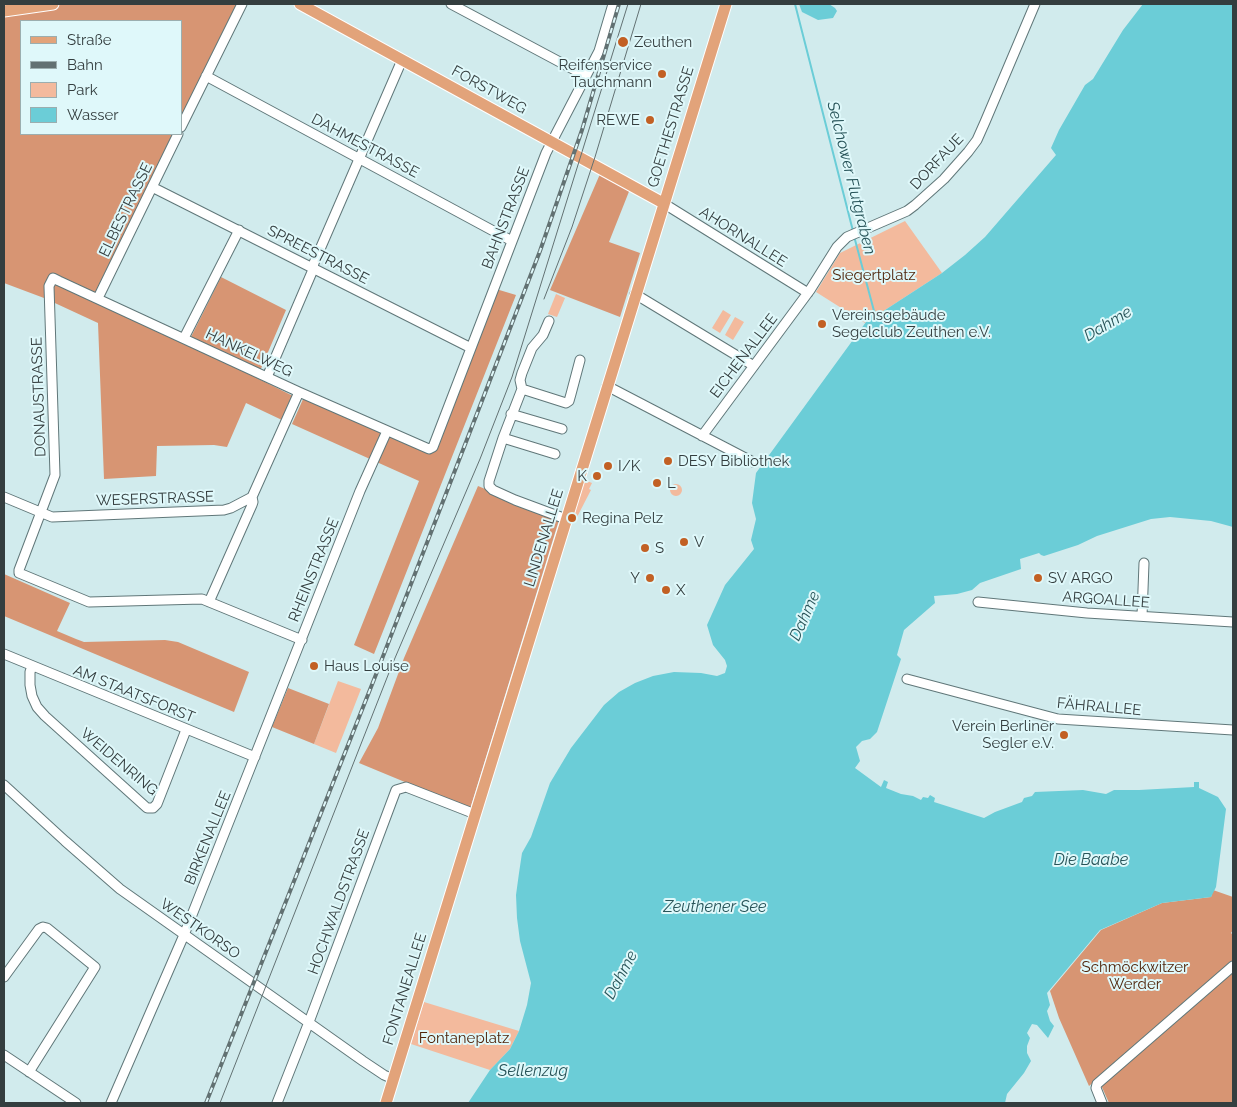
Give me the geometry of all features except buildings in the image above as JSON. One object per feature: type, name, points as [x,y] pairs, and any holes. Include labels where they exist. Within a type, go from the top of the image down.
[{"type":"main road","points":[[4,11],[53,4]]},
{"type":"main road","name":"FORSTWEG","points":[[300,4],[663,203]]},
{"type":"main road","name":"GOETHESTRASSE","points":[[663,203],[726,4]]},
{"type":"main road","name":"LINDENALLEE","points":[[454,883],[663,203]]},
{"type":"main road","name":"FONTANEALLEE","points":[[386,1103],[454,883]]},
{"type":"street","points":[[182,125],[242,4]]},
{"type":"street","points":[[451,4],[586,76]]},
{"type":"street","name":"BAHNSTRASSE","points":[[433,447],[546,153],[599,51],[614,4]]},
{"type":"street","name":"DORFAUE","points":[[808,293],[837,246],[847,237],[907,211],[944,179],[968,152],[977,140],[1036,4]]},
{"type":"street","points":[[267,377],[402,60]]},
{"type":"street","name":"DAHMESTRASSE","points":[[206,76],[512,241]]},
{"type":"street","name":"ELBESTRASSE","points":[[98,298],[178,135]]},
{"type":"street","name":"SPREESTRASSE","points":[[152,187],[471,348]]},
{"type":"street","name":"AHORNALLEE","points":[[663,203],[808,293]]},
{"type":"street","points":[[184,338],[239,230]]},
{"type":"street","name":"HANKELWEG","points":[[53,278],[299,392],[430,449],[433,447]]},
{"type":"street","name":"DONAUSTRASSE","points":[[53,278],[50,286],[50,303],[55,475],[19,573],[89,602],[191,598],[209,602]]},
{"type":"street","name":"EICHENALLEE","points":[[702,436],[808,293]]},
{"type":"street","points":[[635,294],[754,366]]},
{"type":"street","points":[[549,321],[543,335],[532,348],[520,380],[522,389],[511,414],[489,481],[493,490],[566,519]]},
{"type":"street","points":[[522,389],[566,403],[569,401],[580,360]]},
{"type":"street","points":[[607,386],[753,462]]},
{"type":"street","points":[[299,392],[252,497],[252,505],[209,602],[302,640]]},
{"type":"street","points":[[511,414],[562,429]]},
{"type":"street","name":"RHEINSTRASSE","points":[[270,720],[366,477],[387,431]]},
{"type":"street","points":[[503,438],[555,454]]},
{"type":"street","name":"WESERSTRASSE","points":[[4,497],[52,517],[224,510],[252,497]]},
{"type":"street","points":[[1142,616],[1144,563]]},
{"type":"street","name":"ARGOALLEE","points":[[978,602],[1024,608],[1233,622]]},
{"type":"street","name":"AM STAATSFORST","points":[[4,654],[255,758]]},
{"type":"street","name":"WEIDENRING","points":[[32,666],[30,672],[32,696],[45,716],[147,808],[153,808],[156,804],[186,730]]},
{"type":"street","name":"FÄHRALLEE","points":[[907,679],[1058,719],[1233,730]]},
{"type":"street","name":"BIRKENALLEE","points":[[111,1103],[184,935],[270,720]]},
{"type":"street","name":"WESTKORSO","points":[[4,785],[109,880],[384,1076],[393,1079]]},
{"type":"street","name":"HOCHWALDSTRASSE","points":[[277,1103],[396,790],[406,787],[475,814]]},
{"type":"street","points":[[4,977],[39,929],[43,927],[47,928],[94,967],[29,1072]]},
{"type":"street","points":[[1102,1103],[1096,1086],[1118,1064],[1233,966]]},
{"type":"street","points":[[4,1056],[76,1103]]},
{"type":"green space","points":[[4,4],[238,4],[182,119],[182,20],[20,20],[20,135],[175,135],[94,297],[188,343],[221,277],[286,310],[257,378],[293,396],[282,420],[246,403],[227,447],[214,445],[157,446],[156,476],[104,479],[98,323],[44,298],[4,283]]},
{"type":"green space","points":[[600,174],[630,189],[609,242],[640,253],[620,317],[550,290]]},
{"type":"green space","name":"Siegertplatz","points":[[905,221],[942,273],[882,312],[874,311],[865,323],[816,292],[840,253]]},
{"type":"green space","points":[[496,289],[516,295],[374,654],[354,645],[419,481],[292,424],[304,397],[429,454],[435,449]]},
{"type":"green space","points":[[556,294],[565,298],[557,317],[548,314]]},
{"type":"green space","points":[[723,310],[731,315],[720,333],[712,328]]},
{"type":"green space","points":[[735,317],[744,322],[733,340],[725,335]]},
{"type":"green space","points":[[584,482],[592,483],[589,489],[591,490],[576,519],[573,518]]},
{"type":"green space","points":[[676,484],[682,490],[676,496],[670,490]]},
{"type":"green space","points":[[478,486],[559,520],[470,809],[359,763],[378,728],[404,658]]},
{"type":"green space","points":[[4,574],[70,603],[57,631],[76,639],[84,642],[165,640],[178,642],[249,672],[234,712],[4,616]]},
{"type":"green space","points":[[338,681],[361,689],[336,753],[314,744]]},
{"type":"green space","points":[[288,688],[329,704],[314,744],[272,727]]},
{"type":"green space","name":"Schmöckwitzer Werder","points":[[1213,890],[1233,897],[1233,930],[1231,933],[1233,935],[1233,963],[1089,1086],[1059,1018],[1050,991],[1101,930],[1162,903],[1211,897]]},
{"type":"green space","name":"Schmöckwitzer Werder","points":[[1233,970],[1233,1103],[1109,1103],[1101,1085]]},
{"type":"green space","name":"Fontaneplatz","points":[[424,1002],[519,1031],[510,1049],[490,1070],[411,1044]]},
{"type":"water","points":[[799,4],[829,4],[837,11],[833,18],[818,20],[802,12]]},
{"type":"water","name":"Zeuthener See","points":[[1143,4],[1233,4],[1233,527],[1211,521],[1170,517],[1151,519],[1097,536],[1078,545],[1044,556],[1039,553],[1020,559],[1021,569],[980,583],[972,590],[957,594],[934,596],[935,603],[904,630],[897,655],[901,659],[877,732],[870,739],[862,741],[856,747],[860,761],[855,768],[881,787],[884,780],[888,782],[886,788],[901,794],[913,796],[921,800],[923,797],[928,798],[930,795],[935,798],[934,802],[984,818],[1022,802],[1024,798],[1032,796],[1035,792],[1083,790],[1106,794],[1114,790],[1194,787],[1194,782],[1199,782],[1199,788],[1218,797],[1226,809],[1216,887],[1211,897],[1162,903],[1100,930],[1047,993],[1050,1005],[1047,1011],[1050,1021],[1054,1026],[1048,1038],[1037,1025],[1032,1024],[1027,1033],[1030,1038],[1027,1053],[1031,1061],[1007,1094],[1005,1103],[468,1103],[490,1070],[510,1049],[519,1031],[527,1005],[531,983],[520,941],[516,895],[522,853],[531,837],[550,783],[571,748],[604,705],[619,692],[635,683],[653,676],[674,672],[701,673],[717,676],[725,673],[727,666],[725,660],[713,645],[707,625],[725,585],[754,549],[751,540],[756,519],[752,503],[756,473],[874,311],[882,312],[942,273],[965,255],[985,237],[1056,155],[1051,148],[1059,130],[1085,85],[1093,79],[1123,30]]},
{"type":"waterway","name":"Selchower Flutgraben","points":[[795,4],[853,231]]},
{"type":"waterway","name":"Selchower Flutgraben","points":[[854,236],[876,313]]},
{"type":"tram line","points":[[220,1103],[392,665],[480,459],[512,377],[628,4]]},
{"type":"tram line","points":[[544,299],[572,227],[641,4]]},
{"type":"railway","points":[[206,1103],[375,677],[540,251],[582,130],[619,4]]},
{"type":"place","name":"Zeuthen","points":[[623,42]]},
{"type":"place","name":"Reifenservice Tauchmann","points":[[662,74]]},
{"type":"place","name":"REWE","points":[[650,120]]},
{"type":"place","name":"Vereinsgebäude Segelclub Zeuthen e.V.","points":[[822,324]]},
{"type":"place","name":"DESY Bibliothek","points":[[668,461]]},
{"type":"place","name":"I/K","points":[[608,466]]},
{"type":"place","name":"K","points":[[597,476]]},
{"type":"place","name":"L","points":[[657,483]]},
{"type":"place","name":"Regina Pelz","points":[[572,518]]},
{"type":"place","name":"V","points":[[684,542]]},
{"type":"place","name":"S","points":[[645,548]]},
{"type":"place","name":"Y","points":[[650,578]]},
{"type":"place","name":"SV ARGO","points":[[1038,578]]},
{"type":"place","name":"X","points":[[666,590]]},
{"type":"place","name":"Haus Louise","points":[[314,666]]},
{"type":"place","name":"Verein Berliner Segler e.V.","points":[[1064,735]]},
{"type":"water label","name":"Dahme","points":[[1108,324]]},
{"type":"water label","name":"Dahme","points":[[805,616]]},
{"type":"water label","name":"Die Baabe","points":[[1091,860]]},
{"type":"water label","name":"Dahme","points":[[621,975]]},
{"type":"water label","name":"Sellenzug","points":[[533,1071]]}]
